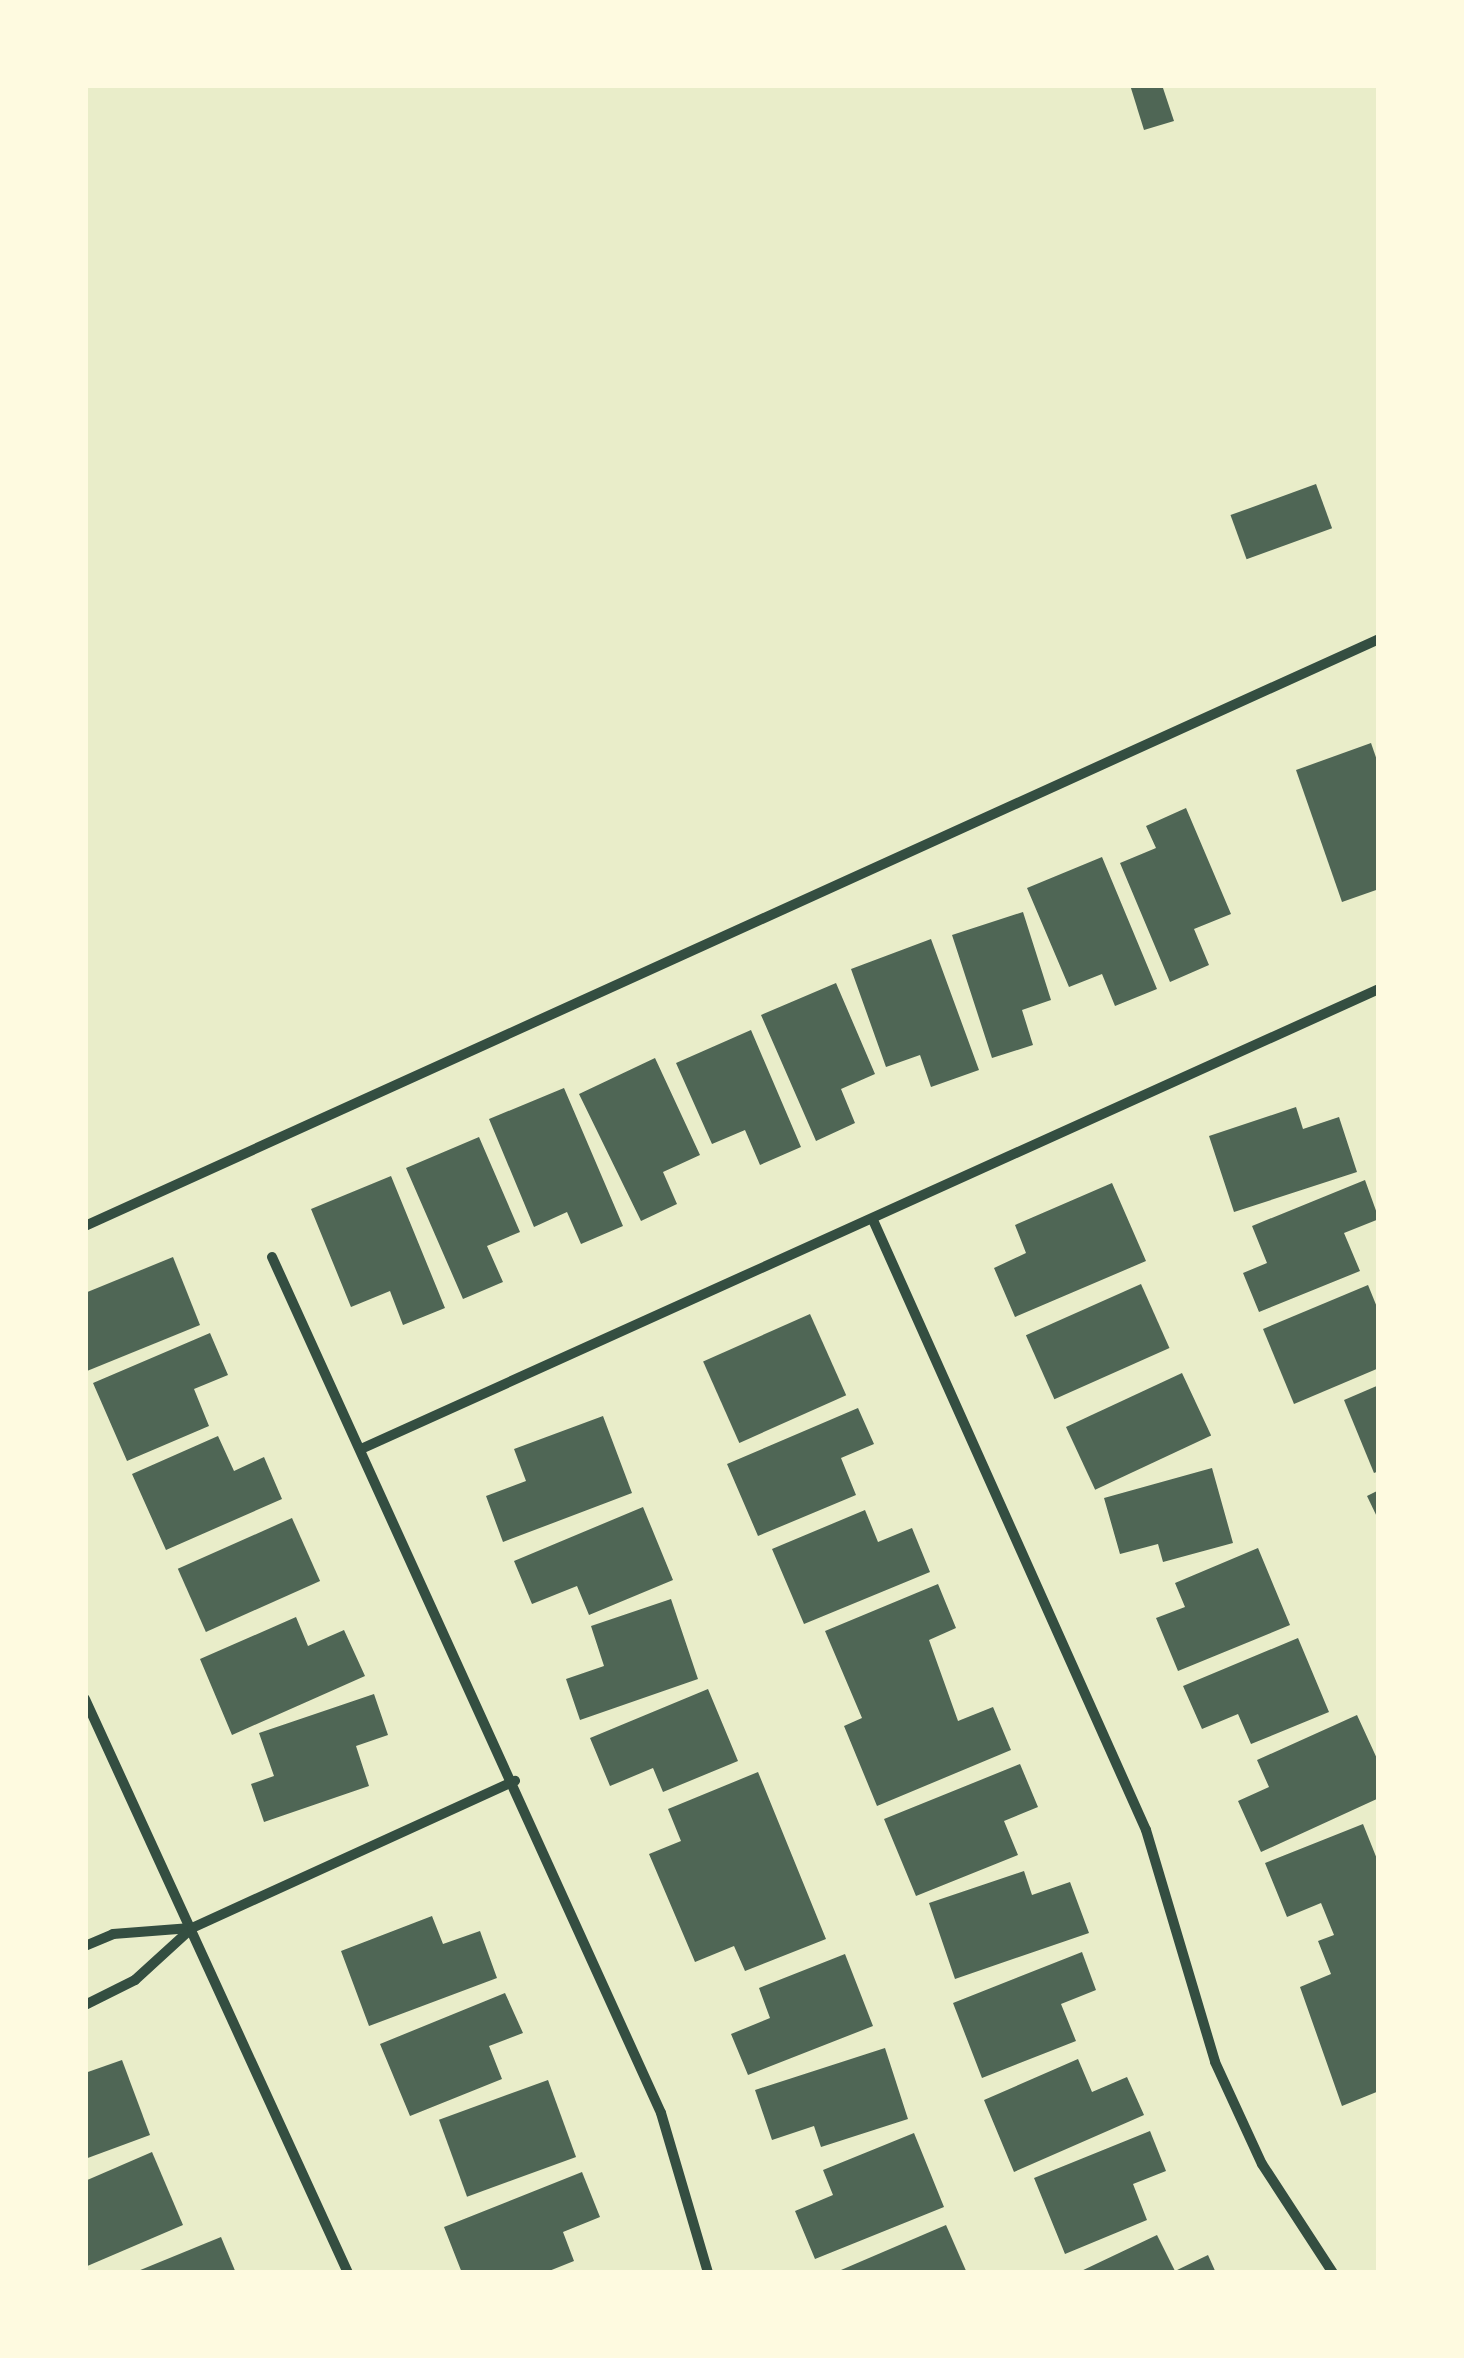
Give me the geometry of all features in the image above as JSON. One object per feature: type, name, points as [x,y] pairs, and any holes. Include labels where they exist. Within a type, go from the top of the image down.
[{"type":"street","points":[[85,1226],[1379,639]]},
{"type":"street","points":[[361,1449],[1378,990]]},
{"type":"street","points":[[873,1220],[1146,1830],[1215,2062],[1262,2164],[1333,2273]]},
{"type":"street","points":[[272,1257],[515,1781],[661,2113],[708,2273]]},
{"type":"street","points":[[85,1699],[348,2273]]},
{"type":"street","points":[[85,2005],[136,1980],[192,1928],[515,1781]]},
{"type":"street","points":[[85,1946],[113,1934],[192,1928]]},
{"type":"building","points":[[1130,85],[1162,85],[1174,121],[1144,130]]},
{"type":"building","points":[[1316,484],[1332,528],[1247,559],[1230,515]]},
{"type":"building","points":[[1371,743],[1379,766],[1379,889],[1342,902],[1296,770]]},
{"type":"building","points":[[1186,808],[1231,914],[1194,929],[1209,965],[1170,982],[1120,863],[1156,848],[1146,826]]},
{"type":"building","points":[[1102,857],[1157,989],[1115,1006],[1102,974],[1069,987],[1027,888]]},
{"type":"building","points":[[1023,912],[1051,1000],[1022,1010],[1033,1045],[992,1058],[952,935]]},
{"type":"building","points":[[931,939],[979,1070],[931,1087],[920,1055],[886,1067],[851,969]]},
{"type":"building","points":[[836,983],[875,1074],[841,1089],[855,1123],[816,1141],[761,1015]]},
{"type":"building","points":[[751,1030],[801,1147],[760,1165],[745,1130],[712,1144],[676,1063]]},
{"type":"building","points":[[655,1058],[700,1155],[663,1172],[677,1204],[641,1221],[579,1094]]},
{"type":"building","points":[[564,1088],[623,1226],[581,1244],[567,1212],[534,1227],[489,1119]]},
{"type":"building","points":[[1296,1107],[1303,1129],[1339,1117],[1357,1172],[1234,1212],[1209,1136]]},
{"type":"building","points":[[479,1137],[520,1232],[487,1246],[503,1282],[463,1299],[406,1168]]},
{"type":"building","points":[[391,1176],[445,1308],[403,1325],[390,1291],[351,1307],[311,1209]]},
{"type":"building","points":[[1365,1180],[1379,1219],[1344,1233],[1360,1271],[1259,1312],[1243,1273],[1267,1263],[1252,1226]]},
{"type":"building","points":[[1112,1183],[1146,1261],[1015,1317],[994,1268],[1026,1253],[1015,1225]]},
{"type":"building","points":[[173,1257],[200,1325],[87,1371],[85,1293]]},
{"type":"building","points":[[1141,1284],[1169,1348],[1054,1399],[1026,1335]]},
{"type":"building","points":[[1368,1285],[1379,1312],[1379,1368],[1294,1404],[1263,1329]]},
{"type":"building","points":[[810,1314],[846,1395],[739,1443],[703,1362]]},
{"type":"building","points":[[210,1333],[228,1375],[194,1389],[209,1426],[127,1461],[93,1383]]},
{"type":"building","points":[[1182,1373],[1211,1436],[1095,1490],[1066,1427]]},
{"type":"building","points":[[1379,1385],[1379,1471],[1374,1473],[1344,1400]]},
{"type":"building","points":[[858,1408],[874,1444],[841,1458],[856,1495],[758,1536],[727,1464]]},
{"type":"building","points":[[603,1416],[632,1493],[503,1542],[486,1496],[526,1481],[514,1449]]},
{"type":"building","points":[[218,1436],[234,1471],[264,1457],[282,1499],[166,1550],[132,1474]]},
{"type":"building","points":[[1212,1468],[1233,1543],[1163,1562],[1158,1544],[1120,1554],[1104,1498]]},
{"type":"building","points":[[1379,1490],[1379,1521],[1367,1496]]},
{"type":"building","points":[[643,1507],[673,1580],[589,1615],[577,1586],[532,1604],[514,1561]]},
{"type":"building","points":[[865,1510],[878,1542],[912,1528],[930,1572],[804,1624],[772,1549]]},
{"type":"building","points":[[292,1518],[320,1581],[206,1632],[178,1569]]},
{"type":"building","points":[[1258,1548],[1290,1625],[1178,1671],[1156,1618],[1185,1607],[1175,1583]]},
{"type":"building","points":[[938,1584],[956,1628],[929,1640],[958,1721],[993,1707],[1011,1750],[877,1806],[844,1726],[862,1718],[825,1631]]},
{"type":"building","points":[[671,1599],[698,1679],[580,1720],[566,1679],[604,1666],[591,1626]]},
{"type":"building","points":[[296,1617],[308,1646],[344,1630],[365,1676],[232,1735],[200,1659]]},
{"type":"building","points":[[1298,1638],[1329,1712],[1251,1744],[1238,1714],[1202,1729],[1183,1686]]},
{"type":"building","points":[[708,1689],[738,1761],[663,1792],[653,1768],[610,1786],[590,1738]]},
{"type":"building","points":[[374,1694],[388,1735],[356,1746],[369,1786],[264,1822],[251,1784],[274,1776],[259,1733]]},
{"type":"building","points":[[1357,1715],[1379,1763],[1379,1798],[1261,1852],[1238,1801],[1269,1787],[1257,1760]]},
{"type":"building","points":[[1020,1764],[1038,1807],[1004,1821],[1018,1855],[916,1896],[884,1819]]},
{"type":"building","points":[[758,1772],[826,1939],[745,1971],[734,1946],[695,1962],[649,1854],[681,1841],[668,1809]]},
{"type":"building","points":[[1363,1824],[1379,1864],[1379,2091],[1342,2106],[1300,1987],[1331,1974],[1318,1941],[1334,1935],[1321,1903],[1287,1917],[1265,1863]]},
{"type":"building","points":[[1024,1871],[1032,1895],[1070,1882],[1089,1933],[955,1979],[929,1903]]},
{"type":"building","points":[[432,1916],[443,1944],[480,1931],[497,1978],[369,2026],[341,1951]]},
{"type":"building","points":[[1082,1952],[1096,1990],[1061,2004],[1076,2041],[982,2078],[953,2003]]},
{"type":"building","points":[[845,1954],[873,2026],[748,2075],[731,2034],[770,2018],[759,1988]]},
{"type":"building","points":[[505,1993],[523,2033],[489,2046],[502,2079],[410,2116],[380,2044]]},
{"type":"building","points":[[885,2048],[908,2119],[821,2147],[814,2126],[772,2140],[755,2090]]},
{"type":"building","points":[[1078,2059],[1092,2092],[1127,2077],[1144,2115],[1014,2172],[984,2100]]},
{"type":"building","points":[[122,2060],[150,2135],[85,2159],[85,2073]]},
{"type":"building","points":[[548,2080],[576,2157],[467,2197],[439,2120]]},
{"type":"building","points":[[1150,2131],[1166,2171],[1133,2184],[1147,2220],[1065,2254],[1034,2178]]},
{"type":"building","points":[[914,2133],[944,2207],[815,2259],[795,2211],[833,2195],[823,2170]]},
{"type":"building","points":[[152,2152],[183,2225],[85,2267],[85,2181]]},
{"type":"building","points":[[582,2172],[600,2217],[563,2232],[574,2261],[544,2273],[462,2273],[444,2227]]},
{"type":"building","points":[[946,2225],[967,2273],[834,2273]]},
{"type":"building","points":[[1157,2235],[1175,2271],[1208,2255],[1216,2273],[1077,2273]]},
{"type":"building","points":[[221,2237],[236,2273],[133,2273]]}]
